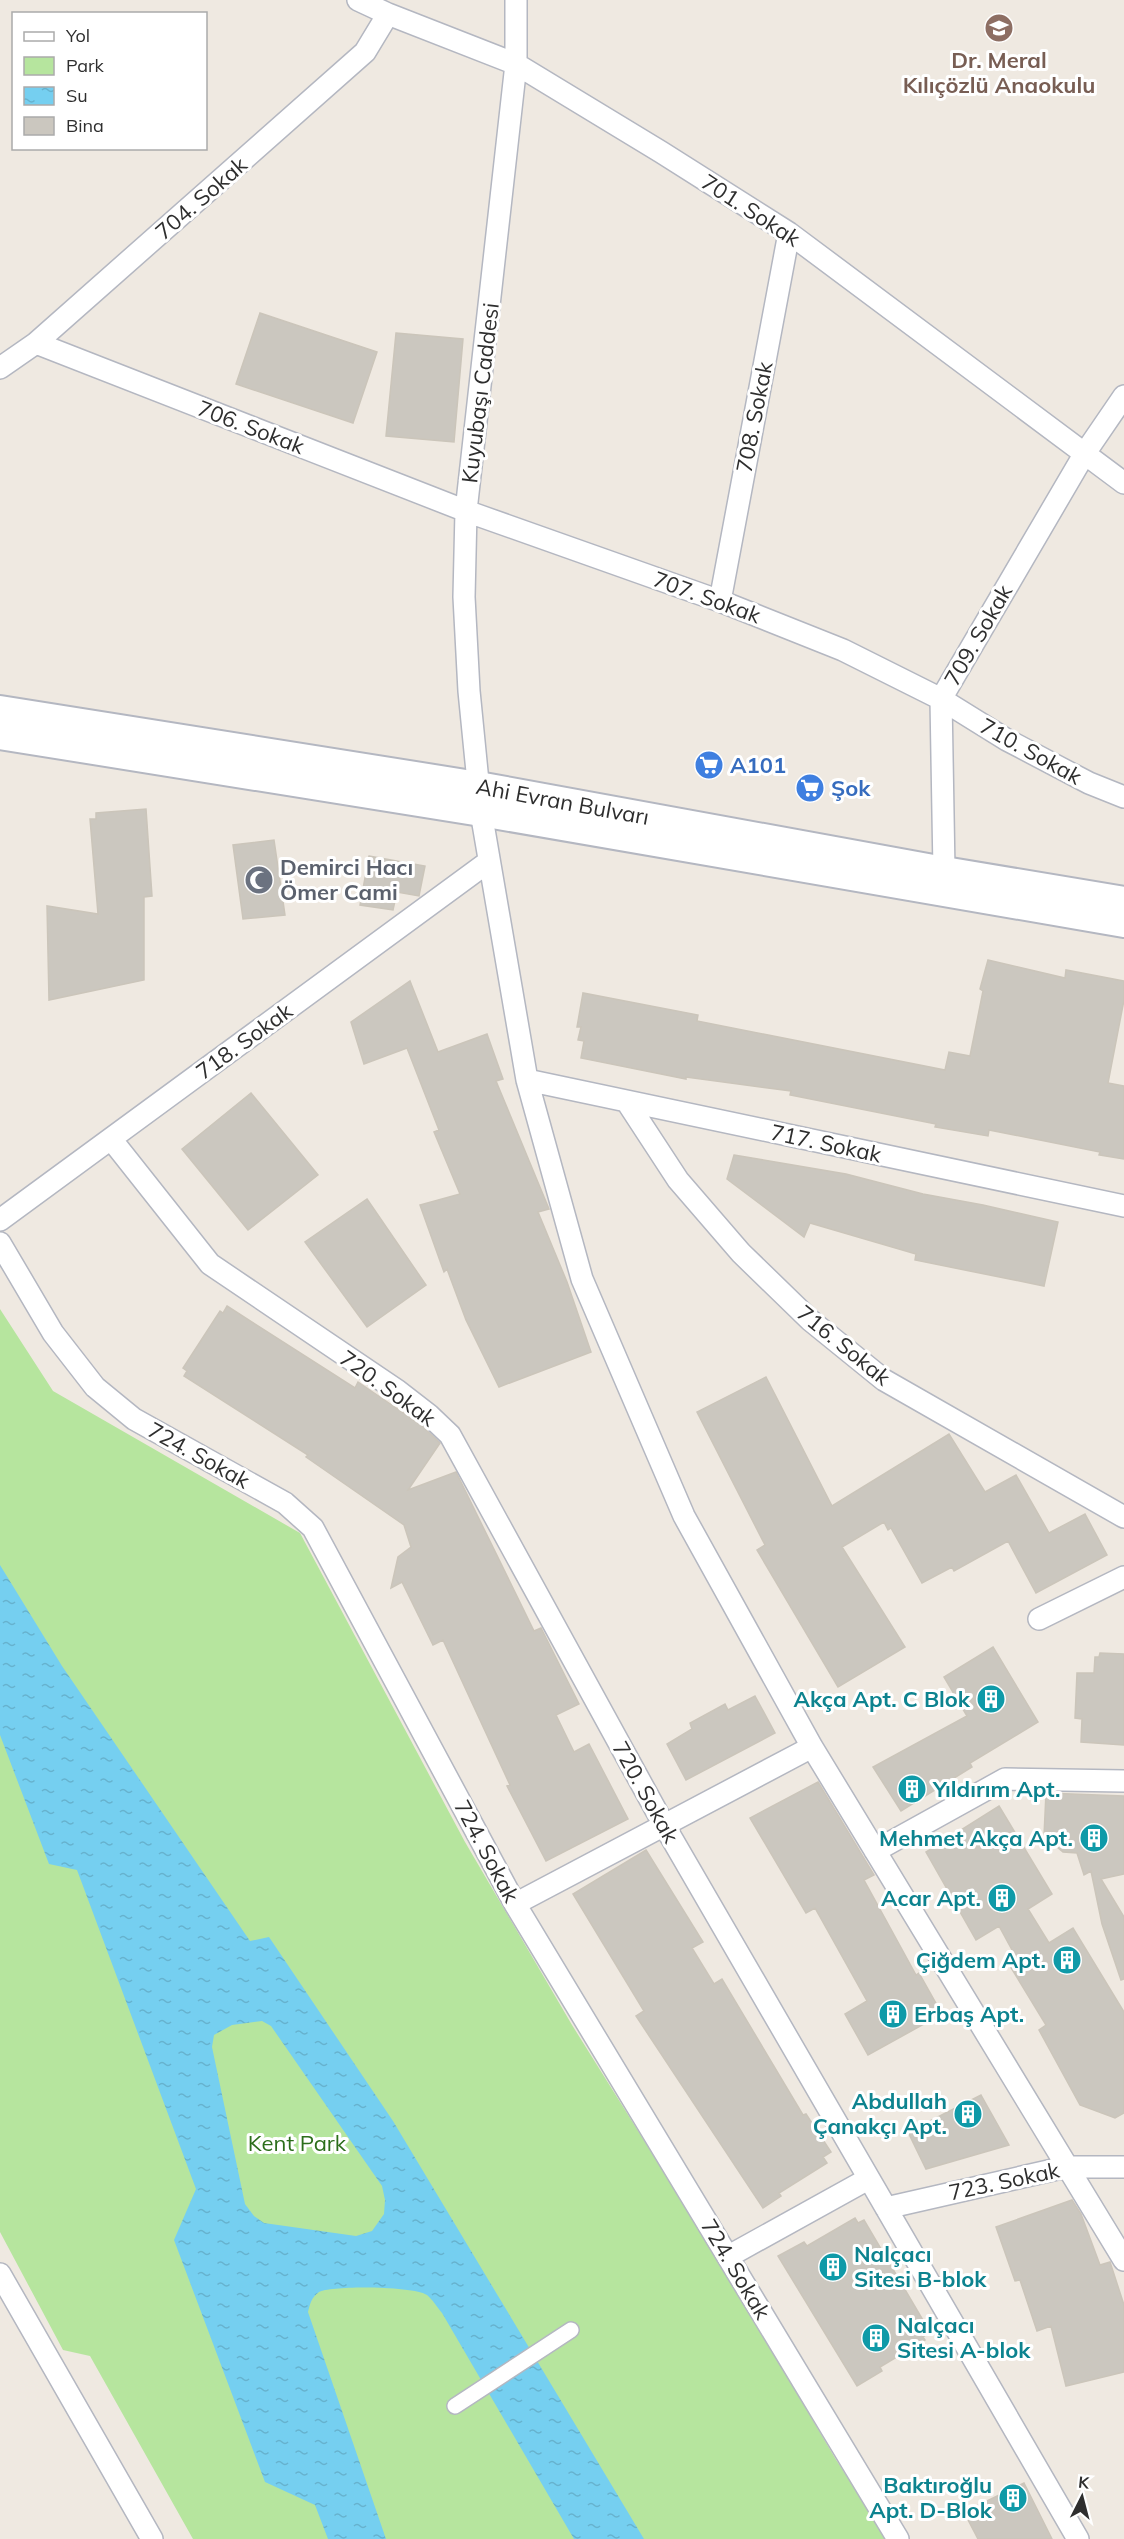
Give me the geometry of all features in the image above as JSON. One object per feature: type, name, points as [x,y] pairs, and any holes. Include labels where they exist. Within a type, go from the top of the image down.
[{"type":"main road","name":"Ahi Evran Bulvarı","points":[[0,710],[480,799],[1124,923]]},
{"type":"main road","name":"Ahi Evran Bulvarı","points":[[0,735],[480,799],[1124,901]]},
{"type":"street","name":"701. Sokak","points":[[358,0],[387,7],[516,64],[661,152],[789,233],[1124,483]]},
{"type":"street","name":"Kuyubaşı Caddesi","points":[[516,0],[516,64],[466,512],[464,597],[469,691],[488,862],[527,1080],[582,1279],[684,1516],[812,1747],[1066,2167],[1114,2240],[1124,2260]]},
{"type":"street","name":"704. Sokak","points":[[0,368],[36,343],[365,52],[387,7]]},
{"type":"street","name":"708. Sokak","points":[[720,601],[789,233]]},
{"type":"street","name":"706. Sokak","points":[[36,343],[466,512]]},
{"type":"street","name":"709. Sokak","points":[[944,871],[940,699],[1085,453],[1124,396]]},
{"type":"street","name":"707. Sokak","points":[[466,512],[720,601],[843,650],[940,699]]},
{"type":"street","name":"710. Sokak","points":[[940,699],[1007,740],[1089,783],[1124,797]]},
{"type":"street","name":"718. Sokak","points":[[0,1220],[488,862]]},
{"type":"street","name":"717. Sokak","points":[[527,1080],[1124,1206]]},
{"type":"street","name":"716. Sokak","points":[[627,1102],[678,1180],[741,1253],[810,1320],[884,1380],[1124,1517]]},
{"type":"street","name":"720. Sokak","points":[[111,1139],[210,1264],[398,1391],[450,1435],[664,1825],[1078,2539]]},
{"type":"street","name":"724. Sokak","points":[[0,1243],[53,1333],[95,1387],[134,1419],[285,1503],[313,1528],[515,1904],[898,2539]]},
{"type":"street","points":[[1039,1619],[1124,1577]]},
{"type":"street","points":[[515,1904],[812,1747]]},
{"type":"street","points":[[875,1851],[1005,1779],[1124,1781]]},
{"type":"street","name":"723. Sokak","points":[[886,2208],[1066,2167],[1124,2167]]},
{"type":"street","points":[[729,2256],[868,2180]]},
{"type":"street","points":[[0,2274],[152,2539]]},
{"type":"street","points":[[455,2406],[571,2330]]},
{"type":"green space","name":"Kent Park","points":[[0,1309],[53,1391],[300,1533],[465,1842],[572,2025],[720,2262],[835,2458],[887,2539],[193,2539],[90,2356],[63,2350],[0,2232]]},
{"type":"water","points":[[0,1565],[62,1666],[250,1941],[269,1937],[393,2121],[644,2539],[574,2539],[442,2313],[427,2295],[407,2290],[339,2288],[327,2290],[319,2292],[314,2297],[308,2312],[386,2539],[328,2539],[315,2505],[265,2482],[174,2240],[196,2189],[77,1870],[49,1864],[0,1735]],"holes":[[[262,2021],[271,2026],[382,2186],[385,2200],[384,2214],[372,2231],[356,2236],[264,2223],[254,2216],[245,2204],[212,2047],[214,2035],[232,2025]]]},
{"type":"building","points":[[260,313],[377,352],[353,423],[236,384]]},
{"type":"building","points":[[396,333],[463,339],[454,442],[386,436]]},
{"type":"building","points":[[146,809],[152,896],[144,897],[144,980],[49,1000],[47,906],[98,914],[90,819],[96,819],[96,813]]},
{"type":"building","name":"Demirci Hacı Ömer Cami","points":[[274,840],[285,915],[243,919],[233,845]]},
{"type":"building","points":[[369,856],[425,866],[419,896],[397,892],[393,910],[360,905]]},
{"type":"building","points":[[988,960],[1065,978],[1066,970],[1124,981],[1124,1000],[1108,1083],[1124,1086],[1124,1159],[1099,1155],[1100,1152],[989,1130],[988,1136],[935,1127],[936,1124],[790,1095],[791,1091],[686,1077],[686,1079],[581,1058],[584,1041],[578,1040],[581,1027],[577,1027],[583,993],[698,1015],[697,1021],[945,1070],[949,1052],[970,1056],[983,991],[980,989]]},
{"type":"building","points":[[410,981],[438,1052],[487,1034],[503,1079],[496,1081],[549,1209],[538,1212],[567,1282],[591,1352],[499,1387],[466,1320],[447,1269],[444,1272],[420,1205],[460,1194],[434,1132],[439,1130],[407,1048],[364,1064],[351,1022]]},
{"type":"building","points":[[251,1093],[318,1175],[248,1230],[182,1149]]},
{"type":"building","points":[[734,1155],[846,1174],[923,1194],[1058,1222],[1044,1286],[915,1260],[916,1254],[810,1223],[804,1237],[727,1179]]},
{"type":"building","points":[[367,1199],[426,1285],[367,1327],[305,1242]]},
{"type":"building","points":[[227,1306],[355,1388],[358,1382],[421,1425],[440,1443],[408,1490],[456,1472],[534,1631],[541,1628],[579,1704],[556,1715],[574,1752],[589,1744],[628,1819],[546,1861],[507,1786],[510,1785],[443,1640],[433,1645],[402,1582],[391,1588],[398,1557],[411,1547],[404,1525],[306,1457],[308,1455],[184,1376],[187,1371],[183,1368],[220,1311],[223,1313]]},
{"type":"building","points":[[766,1377],[832,1506],[949,1434],[985,1492],[1016,1475],[1049,1533],[1085,1514],[1107,1555],[1036,1593],[1008,1541],[954,1571],[952,1567],[922,1583],[891,1528],[888,1530],[884,1522],[842,1547],[905,1647],[838,1687],[757,1550],[765,1545],[697,1412]]},
{"type":"building","points":[[993,1647],[1038,1722],[970,1763],[972,1767],[901,1811],[873,1767],[967,1716],[944,1677]]},
{"type":"building","points":[[1100,1653],[1124,1654],[1124,1745],[1081,1742],[1082,1719],[1075,1718],[1077,1673],[1094,1673],[1095,1657],[1099,1657]]},
{"type":"building","points":[[755,1696],[775,1733],[686,1780],[667,1744],[692,1729],[690,1723],[725,1704],[728,1710]]},
{"type":"building","points":[[818,1782],[874,1875],[864,1880],[916,1975],[919,1973],[942,2014],[868,2055],[845,2014],[867,2001],[815,1908],[806,1913],[750,1818]]},
{"type":"building","name":"Mehmet Akça Apt.","points":[[1046,1793],[1124,1796],[1124,1874],[1101,1879],[1124,1917],[1124,1979],[1121,1980],[1102,1924],[1091,1871],[1084,1875],[1077,1853],[1063,1852],[1044,1836]]},
{"type":"building","points":[[999,1806],[1052,1894],[1028,1909],[1049,1943],[1073,1928],[1124,2012],[1124,2113],[1115,2118],[1080,2105],[1039,2030],[1046,2025],[1010,1966],[1018,1961],[999,1926],[976,1940],[926,1852]]},
{"type":"building","points":[[646,1850],[703,1942],[692,1948],[714,1984],[722,1979],[803,2115],[806,2114],[831,2152],[823,2157],[827,2163],[779,2193],[781,2196],[763,2208],[636,2016],[644,2011],[573,1894]]},
{"type":"building","name":"Abdullah Çanakçı Apt.","points":[[981,2095],[1009,2145],[926,2169],[908,2132]]},
{"type":"building","points":[[1072,2200],[1081,2214],[1100,2265],[1110,2262],[1124,2305],[1124,2372],[1066,2386],[1051,2326],[1037,2331],[1020,2280],[1015,2281],[996,2227]]},
{"type":"building","points":[[855,2218],[858,2223],[864,2220],[930,2332],[923,2337],[925,2340],[880,2367],[882,2371],[857,2386],[778,2256],[804,2242],[807,2246]]},
{"type":"building","name":"Baktıroğlu Apt. D-Blok","points":[[1024,2483],[1052,2539],[978,2539],[964,2512]]},
{"type":"place","name":"Dr. Meral Kılıçözlü Anaokulu","points":[[999,28]]},
{"type":"place","name":"A101","points":[[709,765]]},
{"type":"place","name":"Şok","points":[[810,788]]},
{"type":"place","name":"Demirci Hacı Ömer Cami","points":[[259,880]]},
{"type":"place","name":"Akça Apt. C Blok","points":[[991,1699]]},
{"type":"place","name":"Yıldırım Apt.","points":[[912,1789]]},
{"type":"place","name":"Mehmet Akça Apt.","points":[[1094,1838]]},
{"type":"place","name":"Acar Apt.","points":[[1002,1898]]},
{"type":"place","name":"Çiğdem Apt.","points":[[1067,1960]]},
{"type":"place","name":"Erbaş Apt.","points":[[893,2014]]},
{"type":"place","name":"Abdullah Çanakçı Apt.","points":[[968,2114]]},
{"type":"place","name":"Nalçacı Sitesi B-blok","points":[[833,2267]]},
{"type":"place","name":"Nalçacı Sitesi A-blok","points":[[876,2338]]},
{"type":"place","name":"Baktıroğlu Apt. D-Blok","points":[[1013,2498]]}]
